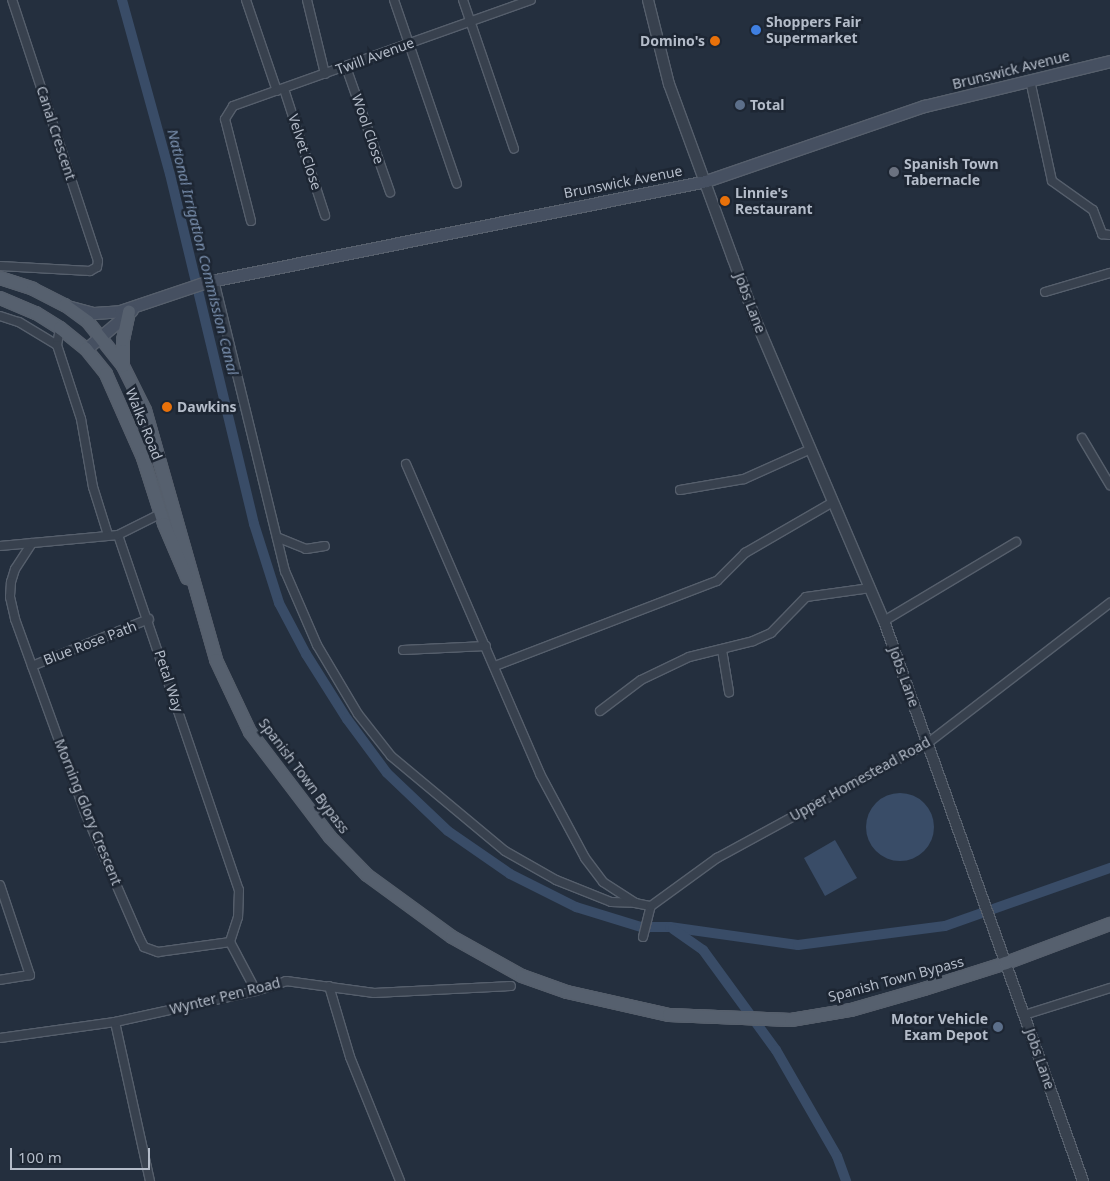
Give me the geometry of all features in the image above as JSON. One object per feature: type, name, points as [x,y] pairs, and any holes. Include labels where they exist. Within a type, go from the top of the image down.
[{"type":"main road","name":"Brunswick Avenue","points":[[86,349],[132,310],[175,290],[210,281],[706,180],[924,106],[1110,60]]},
{"type":"main road","points":[[0,278],[33,289],[65,305],[102,337]]},
{"type":"main road","name":"Walks Road","points":[[0,298],[36,313],[60,328],[86,349],[118,397],[143,458],[160,514],[201,610]]},
{"type":"main road","name":"Brunswick Avenue","points":[[65,305],[94,313],[132,310]]},
{"type":"main road","points":[[123,366],[123,340],[132,310]]},
{"type":"main road","name":"Spanish Town Bypass","points":[[102,337],[123,366],[145,410],[179,520],[201,610],[216,660],[250,732],[330,838],[367,875],[452,937],[522,976],[567,992],[669,1015],[791,1020],[851,1010],[1006,963],[1110,924]]},
{"type":"street","name":"Canal Crescent","points":[[0,266],[48,271],[90,271],[97,267],[98,260],[12,0]]},
{"type":"street","name":"Velvet Close","points":[[246,0],[325,215]]},
{"type":"street","points":[[307,0],[325,74]]},
{"type":"street","points":[[394,0],[457,184]]},
{"type":"street","points":[[463,0],[514,149]]},
{"type":"street","name":"Twill Avenue","points":[[251,221],[225,118],[233,106],[531,0]]},
{"type":"street","name":"Jobs Lane","points":[[648,0],[652,25],[669,84],[706,180],[756,321],[884,621],[1083,1181]]},
{"type":"street","name":"Wool Close","points":[[346,67],[390,192]]},
{"type":"street","points":[[1030,80],[1052,181],[1093,210],[1102,234],[1110,235]]},
{"type":"street","points":[[1045,292],[1110,273]]},
{"type":"street","points":[[210,281],[279,538],[285,571],[317,646],[358,714],[391,756],[505,851],[556,880],[611,902],[635,903]]},
{"type":"street","points":[[0,316],[19,322],[57,345]]},
{"type":"street","points":[[60,328],[57,345],[81,419],[93,487],[108,535]]},
{"type":"street","points":[[1082,438],[1110,485]]},
{"type":"street","points":[[680,490],[744,479],[811,449]]},
{"type":"street","points":[[406,464],[495,666],[540,774],[585,858],[603,882],[635,903],[649,909],[642,936]]},
{"type":"street","points":[[495,666],[716,581],[745,553],[833,502]]},
{"type":"street","points":[[0,546],[118,535],[160,514]]},
{"type":"street","name":"Petal Way","points":[[118,535],[149,620],[239,890],[238,917],[230,942]]},
{"type":"street","points":[[279,538],[306,549],[325,546]]},
{"type":"street","points":[[884,621],[1016,542]]},
{"type":"street","name":"Morning Glory Crescent","points":[[32,543],[15,569],[10,597],[32,666],[86,815],[144,947],[158,952],[230,942]]},
{"type":"street","points":[[600,711],[641,680],[689,658],[722,650],[771,633],[806,597],[870,588]]},
{"type":"street","name":"Upper Homestead Road","points":[[649,909],[717,858],[928,743],[1110,602]]},
{"type":"street","name":"Blue Rose Path","points":[[32,666],[149,620]]},
{"type":"street","points":[[403,650],[486,646]]},
{"type":"street","points":[[722,650],[729,692]]},
{"type":"street","points":[[0,885],[30,975],[0,980]]},
{"type":"street","points":[[230,942],[256,991]]},
{"type":"street","name":"Wynter Pen Road","points":[[0,1038],[115,1022],[256,991],[286,981],[374,993],[511,986]]},
{"type":"street","points":[[329,986],[350,1057],[400,1181]]},
{"type":"street","points":[[1024,1015],[1110,988]]},
{"type":"street","points":[[115,1022],[150,1181]]},
{"type":"water","points":[[900,793],[913,796],[924,803],[931,814],[934,827],[931,840],[924,851],[913,858],[900,861],[887,858],[876,851],[869,840],[866,827],[869,814],[876,803],[887,796]]},
{"type":"water","points":[[835,840],[857,878],[825,896],[804,858]]},
{"type":"waterway","name":"National Irrigation Commission Canal","points":[[122,0],[170,174],[254,524],[279,603],[306,654],[347,719],[387,773],[448,831],[510,874],[576,907],[641,927],[670,927],[798,945],[945,926],[1110,868]]},
{"type":"waterway","points":[[673,929],[703,950],[776,1050],[837,1156],[846,1181]]},
{"type":"place","name":"Shoppers Fair Supermarket","points":[[756,30]]},
{"type":"place","name":"Domino's","points":[[715,41]]},
{"type":"place","name":"Total","points":[[740,105]]},
{"type":"place","name":"Spanish Town Tabernacle","points":[[894,172]]},
{"type":"place","name":"Linnie's Restaurant","points":[[725,201]]},
{"type":"place","name":"Dawkins","points":[[167,407]]},
{"type":"place","name":"Motor Vehicle Exam Depot","points":[[998,1027]]}]
